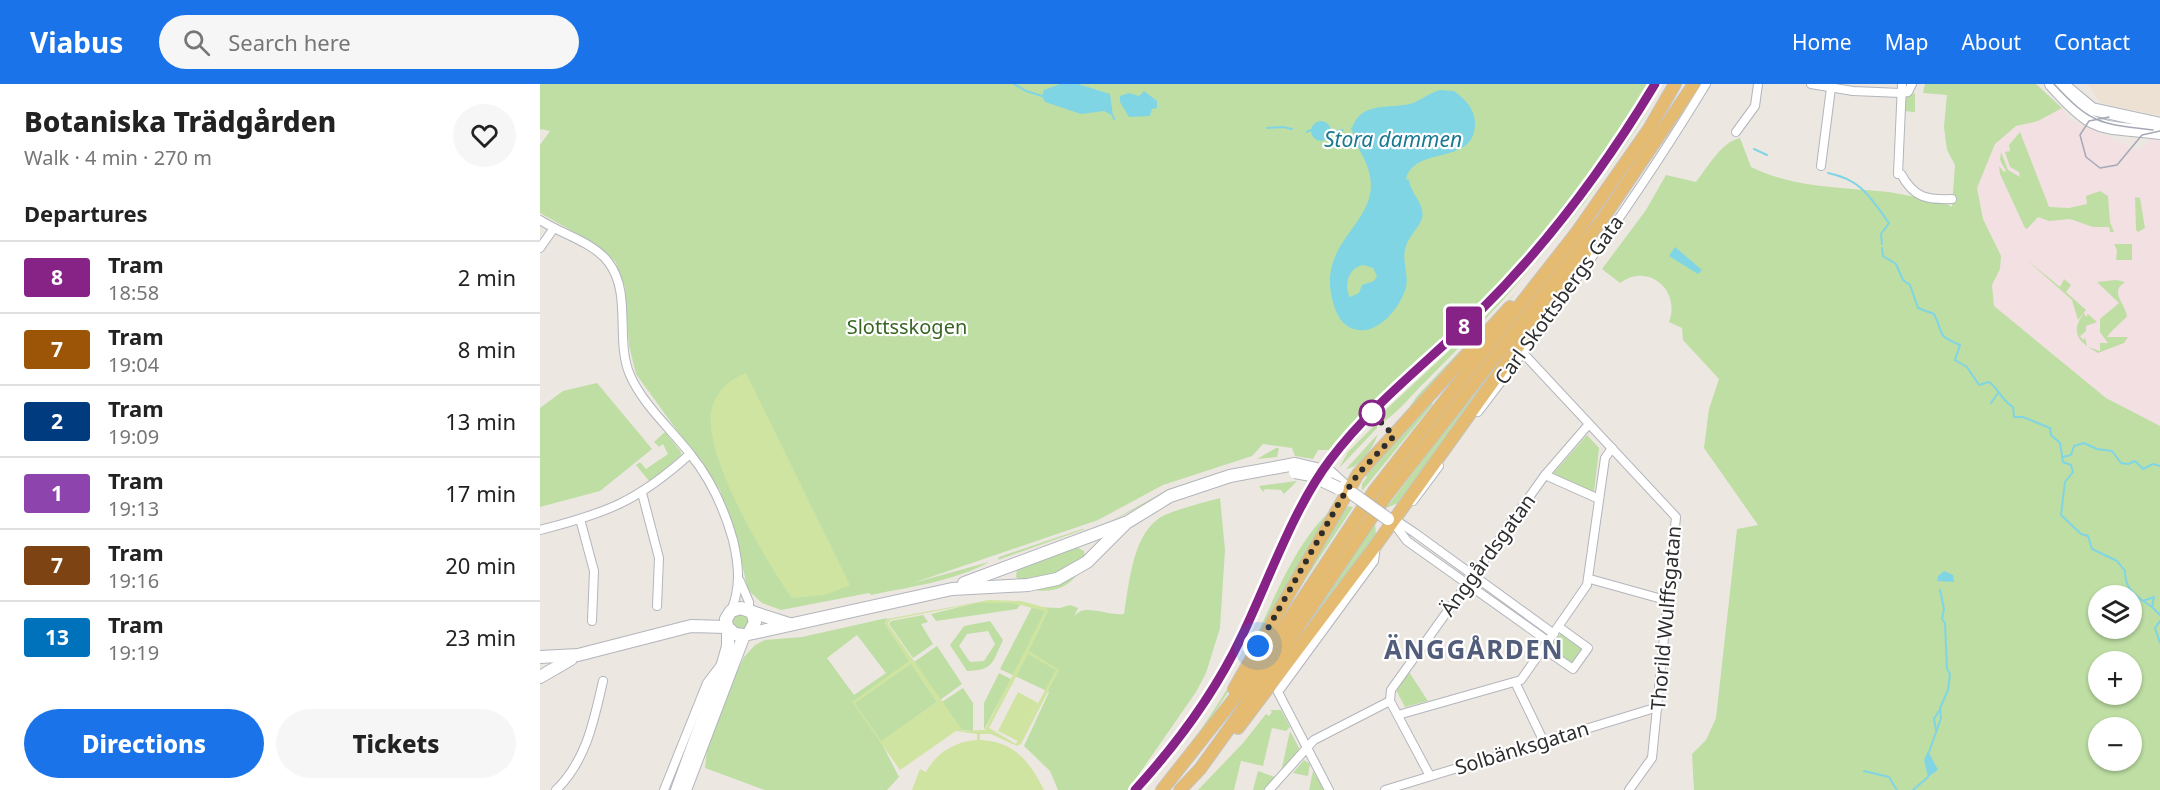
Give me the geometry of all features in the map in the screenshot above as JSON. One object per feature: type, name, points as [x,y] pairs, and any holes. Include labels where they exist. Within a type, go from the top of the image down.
[{"type":"main road","points":[[1162,790],[1208,735],[1249,680],[1374,491],[1551,266],[1649,129],[1675,84]]},
{"type":"main road","points":[[1200,769],[1386,496],[1602,220],[1694,84]]},
{"type":"main road","points":[[2051,84],[2073,109],[2095,124],[2123,131],[2160,133]]},
{"type":"main road","points":[[2062,84],[2092,109],[2160,124]]},
{"type":"main road","points":[[1180,790],[1253,711],[1376,545],[1390,520],[1402,507],[1597,237],[1602,220]]},
{"type":"main road","points":[[1208,735],[1344,486],[1358,474],[1512,305],[1551,266]]},
{"type":"main road","points":[[1291,468],[1344,486]]},
{"type":"main road","points":[[540,657],[578,656],[691,626],[728,621],[747,634],[951,588],[1126,523],[1156,504],[1193,487],[1250,471],[1291,468],[1329,472],[1390,520]]},
{"type":"main road","points":[[951,588],[1028,585],[1057,579],[1087,562],[1126,523]]},
{"type":"main road","points":[[675,790],[723,664],[728,646],[728,621],[738,608],[790,625]]},
{"type":"main road","points":[[685,790],[747,634],[755,622],[750,611]]},
{"type":"main road","points":[[540,677],[578,656]]},
{"type":"street","name":"Carl Skottsbergs Gata","points":[[1402,507],[1409,504],[1422,491],[1465,429],[1523,353],[1667,149],[1706,84]]},
{"type":"street","points":[[1736,132],[1755,106],[1758,84]]},
{"type":"street","points":[[1810,84],[1831,88],[1902,88],[1908,92],[1912,84]]},
{"type":"street","points":[[1821,166],[1831,88]]},
{"type":"street","points":[[1902,88],[1898,174],[1918,196],[1927,199],[1952,199]]},
{"type":"street","points":[[540,220],[601,254],[614,270],[619,291],[629,373],[644,399],[690,454],[721,502],[736,554],[740,582],[749,602],[750,611]]},
{"type":"street","points":[[540,248],[554,228]]},
{"type":"street","name":"Thorild Wulffsgatan","points":[[1523,353],[1676,517],[1652,758],[1629,790]]},
{"type":"street","name":"Änggårdsgatan","points":[[1390,701],[1391,690],[1473,575],[1545,475],[1589,424]]},
{"type":"street","points":[[1398,715],[1521,680],[1583,593],[1590,579],[1605,458],[1612,448]]},
{"type":"street","points":[[540,530],[611,510],[642,493],[690,454]]},
{"type":"street","points":[[1545,475],[1599,499]]},
{"type":"street","points":[[642,493],[659,558],[657,606]]},
{"type":"street","points":[[580,519],[594,571],[592,621]]},
{"type":"street","points":[[1390,520],[1407,541],[1431,559],[1467,584],[1510,608]]},
{"type":"street","points":[[1390,520],[1400,523],[1473,575],[1510,608],[1552,638]]},
{"type":"street","points":[[1329,790],[1278,692],[1374,561],[1376,545]]},
{"type":"street","points":[[1431,559],[1438,550]]},
{"type":"street","points":[[1590,579],[1668,601]]},
{"type":"street","points":[[728,621],[740,582]]},
{"type":"street","points":[[664,790],[707,683],[723,664]]},
{"type":"street","points":[[556,790],[578,764],[583,753],[603,681]]},
{"type":"street","points":[[1515,682],[1544,742]]},
{"type":"street","points":[[1269,790],[1314,741],[1390,701],[1430,776]]},
{"type":"street","name":"Solbänksgatan","points":[[1385,790],[1658,706]]},
{"type":"shaded area","points":[[2088,84],[2160,84],[2160,116],[2100,103]]},
{"type":"shaded area","points":[[2062,108],[2069,119],[2139,151],[2151,139],[2160,141],[2160,426],[2106,398],[1994,306],[1992,285],[2000,269],[2001,256],[1983,219],[1977,188],[1995,144],[2016,126],[2039,120]]},
{"type":"green space","name":"Slottsskogen","points":[[540,84],[1653,84],[1589,181],[1549,232],[1486,300],[1411,366],[1390,390],[1367,408],[1329,450],[1318,450],[1313,459],[1295,456],[1292,448],[1263,444],[1252,456],[1163,485],[1098,520],[913,583],[989,562],[962,574],[932,583],[781,610],[762,603],[748,590],[735,534],[720,490],[636,374],[629,345],[625,287],[615,261],[594,243],[540,213],[540,145],[550,131],[541,129],[540,131]]},
{"type":"green space","points":[[1925,84],[2036,84],[2062,108],[2038,121],[2016,126],[1995,144],[1977,188],[1983,219],[2001,256],[2000,269],[1992,285],[1994,306],[2106,398],[2160,426],[2160,790],[1694,790],[1692,754],[1706,740],[1716,718],[1737,529],[1758,525],[1704,448],[1709,409],[1719,379],[1683,340],[1682,328],[1669,322],[1670,299],[1666,290],[1660,283],[1641,276],[1631,277],[1620,283],[1602,269],[1646,210],[1666,175],[1696,182],[1727,144],[1740,138],[1751,167],[1767,174],[1801,183],[1896,193],[1944,202],[1952,207],[1955,165],[1947,150],[1944,127],[1947,95],[1923,93]]},
{"type":"green space","points":[[1915,93],[1915,112],[1904,111],[1904,99]]},
{"type":"green space","points":[[2020,132],[2049,207],[2069,208],[2087,204],[2086,196],[2100,191],[2108,196],[2110,222],[2114,232],[2110,232],[2109,227],[2093,227],[2070,219],[2049,221],[2038,217],[2027,229],[2025,228],[2000,174],[1999,166],[2004,172],[2006,171],[2000,160],[2001,152],[2008,170],[2020,177],[2019,172],[2010,167],[2005,152],[2010,151],[2009,145]]},
{"type":"green space","points":[[1601,179],[1585,202],[1531,268],[1575,214]]},
{"type":"green space","points":[[2135,197],[2140,198],[2145,228],[2138,232],[2136,230]]},
{"type":"green space","points":[[2114,244],[2132,244],[2132,260],[2116,260],[2117,250]]},
{"type":"green space","points":[[2027,260],[2060,287],[2064,279],[2071,285],[2066,292],[2086,310],[2078,320],[2072,300]]},
{"type":"green space","points":[[1531,268],[1489,316],[1398,410],[1380,423],[1376,419],[1482,320]]},
{"type":"green space","points":[[2116,280],[2125,282],[2120,286],[2118,294],[2127,316],[2107,337],[2128,337],[2124,343],[2098,353],[2088,347],[2100,351],[2100,343],[2108,343],[2100,332],[2100,319],[2119,303],[2097,282]]},
{"type":"green space","points":[[1518,290],[1455,363],[1405,414],[1417,396]]},
{"type":"green space","points":[[2084,313],[2086,317],[2088,314],[2097,322],[2086,326],[2086,331],[2080,336],[2083,340],[2085,338],[2087,346],[2079,338],[2077,330]]},
{"type":"green space","points":[[1518,336],[1401,502],[1386,508]]},
{"type":"green space","points":[[746,373],[850,585],[825,595],[792,598],[767,560],[739,508],[717,456],[711,413],[715,399],[723,388],[733,379]]},
{"type":"green space","points":[[597,383],[652,449],[600,491],[540,507],[540,408],[563,391]]},
{"type":"green space","points":[[1430,402],[1433,404],[1362,491],[1362,484],[1367,477],[1363,474]]},
{"type":"green space","points":[[1377,423],[1377,428],[1339,468],[1348,452]]},
{"type":"green space","points":[[665,432],[681,455],[650,482],[636,465],[640,462],[646,469],[668,454],[663,444],[659,447],[654,442]]},
{"type":"green space","points":[[1378,434],[1370,450],[1357,465],[1346,469]]},
{"type":"green space","points":[[1587,435],[1599,448],[1594,493],[1552,475]]},
{"type":"green space","points":[[1279,448],[1277,457],[1257,459]]},
{"type":"green space","points":[[1233,469],[1178,487],[1104,525],[1169,489]]},
{"type":"green space","points":[[1297,481],[1284,494],[1281,490],[1265,489],[1263,492],[1259,486]]},
{"type":"green space","points":[[1220,498],[1225,550],[1220,628],[1206,673],[1196,692],[1128,790],[1058,790],[1050,771],[1024,746],[1049,692],[1000,669],[1032,607],[1060,608],[1070,605],[1078,608],[1074,617],[1083,610],[1124,614],[1133,563],[1142,538],[1149,527],[1170,513]]},
{"type":"green space","points":[[1353,507],[1280,618],[1345,508]]},
{"type":"green space","points":[[1329,512],[1228,692],[1203,730],[1176,764],[1236,675],[1295,557],[1316,526]]},
{"type":"green space","points":[[1375,522],[1376,536],[1269,682]]},
{"type":"green space","points":[[1085,529],[998,560],[999,557]]},
{"type":"green space","points":[[1076,547],[1084,551],[1085,557],[1061,573],[1020,581],[1016,577],[1017,569]]},
{"type":"green space","points":[[1077,575],[1058,588],[1047,591],[1035,590]]},
{"type":"green space","points":[[989,600],[1021,601],[1047,608],[1048,611],[1029,651],[1059,670],[1021,744],[1017,746],[991,734],[980,734],[980,740],[1002,744],[1027,762],[1044,790],[912,790],[920,769],[926,772],[935,759],[947,749],[977,740],[977,734],[956,731],[900,770],[852,702],[909,661],[885,624],[887,619]],"holes":[[[977,603],[1012,603],[1045,611],[985,730],[963,731],[888,624],[890,620]],[[1028,654],[1056,670],[1016,744],[989,728]],[[911,664],[937,702],[881,741],[855,703]]]},
{"type":"green space","points":[[976,603],[1021,604],[1017,609],[936,621],[931,614]]},
{"type":"green space","points":[[739,613],[750,616],[749,629],[736,630],[730,621]]},
{"type":"green space","points":[[923,615],[928,622],[921,624],[933,644],[913,658],[889,624],[891,621]]},
{"type":"green space","points":[[887,618],[885,624],[937,702],[881,742],[899,777],[887,790],[765,790],[705,768],[707,749],[744,657],[755,645],[765,640],[802,637]],"holes":[[[857,635],[886,673],[854,695],[827,658]]]},
{"type":"green space","points":[[990,621],[1003,640],[994,660],[987,667],[967,671],[950,645],[964,626]],"holes":[[[988,631],[995,644],[984,661],[970,662],[959,646],[967,634]]]},
{"type":"green space","points":[[1561,633],[1582,648],[1571,664],[1549,649]]},
{"type":"green space","points":[[937,646],[962,684],[940,700],[914,662]]},
{"type":"green space","points":[[1409,672],[1428,701],[1405,707],[1396,690]]},
{"type":"green space","points":[[999,673],[1011,679],[984,730],[984,703]]},
{"type":"green space","points":[[963,688],[973,703],[973,731],[961,730],[942,702]]},
{"type":"green space","points":[[1018,692],[1038,703],[1018,741],[998,731]]},
{"type":"green space","points":[[1270,710],[1281,710],[1290,727],[1286,731],[1272,728],[1263,766],[1241,761],[1234,790],[1198,790],[1243,743],[1266,714],[1269,716],[1272,712]]},
{"type":"green space","points":[[1290,731],[1299,748],[1298,753],[1281,772]]},
{"type":"green space","points":[[1304,760],[1310,764],[1308,776],[1293,773]]},
{"type":"green space","points":[[1258,771],[1275,777],[1264,790],[1253,790]]},
{"type":"green space","points":[[1313,771],[1324,790],[1309,790]]},
{"type":"water","points":[[1060,84],[1078,84],[1110,94],[1113,116],[1104,111],[1081,114],[1045,102],[1042,96],[1044,90]]},
{"type":"water","points":[[1144,91],[1157,101],[1157,108],[1152,109],[1150,116],[1129,117],[1120,102],[1120,96],[1129,93],[1139,96]]},
{"type":"water","name":"Stora dammen","points":[[1436,91],[1454,91],[1469,106],[1475,120],[1472,138],[1464,146],[1420,162],[1411,169],[1406,179],[1409,180],[1423,213],[1421,222],[1407,242],[1406,287],[1399,303],[1387,318],[1371,329],[1354,329],[1342,321],[1337,312],[1332,298],[1330,275],[1335,256],[1364,210],[1370,193],[1370,174],[1350,127],[1352,128],[1356,119],[1369,110],[1410,104]],"holes":[[[1364,265],[1373,268],[1377,276],[1374,281],[1362,285],[1359,293],[1350,297],[1347,282],[1351,272]]]},
{"type":"water","points":[[1321,121],[1328,124],[1331,131],[1328,138],[1321,141],[1314,138],[1311,131],[1314,124]]},
{"type":"water","points":[[1675,247],[1702,270],[1698,274],[1669,256]]},
{"type":"water","points":[[1944,571],[1953,575],[1954,582],[1937,581],[1938,576]]},
{"type":"water","points":[[1928,751],[1938,770],[1928,777],[1924,760]]},
{"type":"waterway","points":[[1014,84],[1042,96]]},
{"type":"waterway","points":[[1267,128],[1292,129]]},
{"type":"waterway","points":[[1307,132],[1311,130]]},
{"type":"waterway","points":[[1330,132],[1343,130]]},
{"type":"waterway","points":[[1754,149],[1767,155]]},
{"type":"waterway","points":[[1828,173],[1840,176],[1857,185],[1876,205],[1889,223],[1881,234],[1882,244]]},
{"type":"waterway","points":[[1882,248],[1883,256],[1896,264],[1903,280],[1910,285],[1918,308],[1934,314],[1942,334],[1960,345],[1955,360],[1967,367],[1979,385],[1989,382],[2013,407],[2014,417],[2023,417],[2050,428],[2051,435],[2060,443],[2063,462],[2071,465],[2073,472],[2065,482],[2061,515],[2081,534],[2088,536],[2092,549],[2117,561],[2125,571],[2128,585],[2135,595],[2143,601],[2154,597],[2152,607],[2160,615]]},
{"type":"waterway","points":[[1991,403],[1998,393]]},
{"type":"waterway","points":[[2063,457],[2071,455],[2074,446],[2084,443],[2097,449],[2112,451],[2121,463],[2128,464],[2135,461],[2143,469],[2153,464],[2160,466]]},
{"type":"waterway","points":[[1929,752],[1941,718],[1940,708],[1948,690],[1950,674],[1947,669],[1945,623],[1942,619],[1944,609],[1940,590]]},
{"type":"waterway","points":[[2143,601],[2152,607]]},
{"type":"waterway","points":[[2160,621],[2155,628],[2160,643]]},
{"type":"waterway","points":[[1936,730],[1934,719],[1939,711]]},
{"type":"waterway","points":[[1864,771],[1889,777],[1897,790]]},
{"type":"waterway","points":[[1913,790],[1928,777]]},
{"type":"tram line","points":[[1135,790],[1180,736],[1219,679],[1241,638],[1304,501],[1330,460],[1364,420],[1478,313],[1528,260],[1596,175],[1655,84]]},
{"type":"tram line","name":"8","points":[[1135,790],[1184,732],[1219,679],[1241,639],[1311,490],[1328,462],[1367,417],[1479,312],[1538,249],[1597,174],[1655,84]]},
{"type":"tram line","points":[[2054,84],[2078,107],[2098,120],[2120,126],[2153,130]]},
{"type":"tram line","points":[[2109,117],[2089,121],[2080,135],[2086,157],[2100,168],[2117,165],[2142,135],[2160,131]]},
{"type":"district","name":"ÄNGGÅRDEN","points":[[1474,650]]},
{"type":"route","points":[[1258,646],[1343,496],[1358,474],[1394,436],[1372,413]]}]
